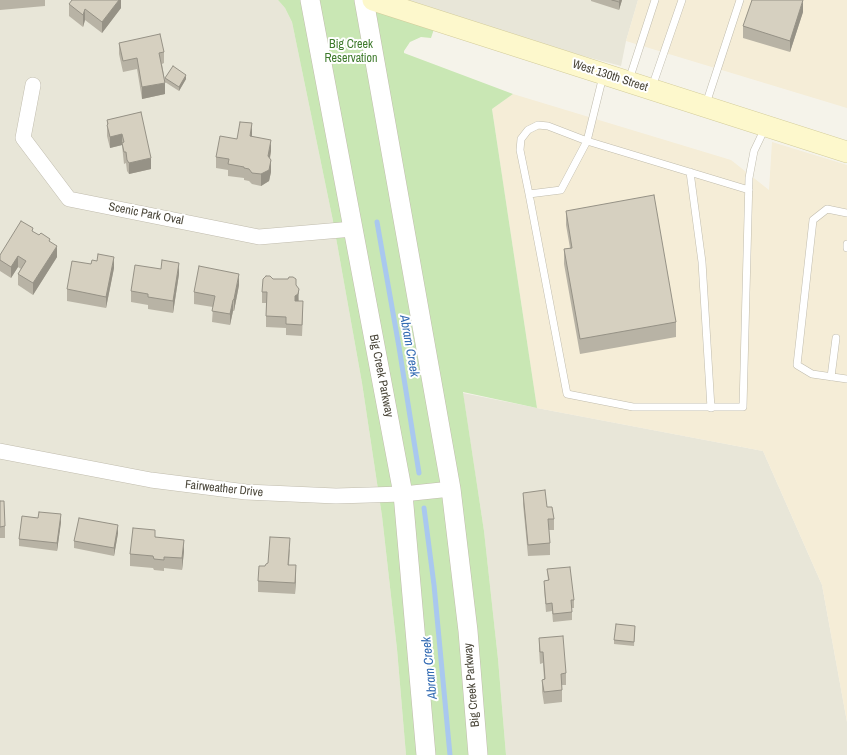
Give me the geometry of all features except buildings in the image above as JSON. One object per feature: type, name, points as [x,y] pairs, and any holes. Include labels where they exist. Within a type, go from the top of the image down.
[{"type":"main road","name":"West 130th Street","points":[[373,0],[847,152]]},
{"type":"street","name":"Big Creek Parkway","points":[[310,0],[403,494],[426,755]]},
{"type":"street","name":"Big Creek Parkway","points":[[364,0],[451,489],[468,631],[478,755]]},
{"type":"street","name":"Scenic Park Oval","points":[[33,85],[23,138],[69,199],[259,237],[353,229]]},
{"type":"street","name":"Fairweather Drive","points":[[0,451],[151,480],[246,492],[336,496],[403,494],[451,489]]},
{"type":"lane","points":[[628,82],[655,0]]},
{"type":"lane","points":[[651,89],[682,0]]},
{"type":"lane","points":[[705,107],[740,0]]},
{"type":"lane","points":[[529,194],[561,190],[587,141],[604,74]]},
{"type":"lane","points":[[749,190],[587,141],[548,126],[538,125],[528,130],[522,139],[520,150],[567,394],[633,407],[743,407],[749,190],[749,178],[754,151],[766,126]]},
{"type":"lane","points":[[690,172],[702,262],[711,408]]},
{"type":"lane","points":[[847,213],[827,209],[813,220],[797,365],[812,374],[847,379]]},
{"type":"lane","points":[[846,248],[847,244]]},
{"type":"lane","points":[[831,377],[836,338]]},
{"type":"shaded area","points":[[0,0],[278,0],[285,8],[292,22],[333,221],[362,383],[382,516],[397,649],[406,755],[0,755]]},
{"type":"shaded area","points":[[407,0],[638,0],[626,41],[621,66],[438,17]]},
{"type":"shaded area","points":[[638,0],[847,0],[847,108],[626,41]]},
{"type":"shaded area","points":[[513,94],[731,160],[769,190],[772,142],[847,165],[847,722],[822,585],[763,451],[537,408],[492,109]]},
{"type":"shaded area","points":[[463,393],[763,451],[822,585],[847,722],[847,755],[506,755],[498,659],[484,531]]},
{"type":"green space","name":"Big Creek Reservation","points":[[278,0],[407,0],[438,17],[431,38],[421,37],[410,42],[404,53],[513,94],[492,109],[537,408],[463,392],[484,531],[498,659],[506,755],[406,755],[397,649],[382,516],[362,383],[333,221],[292,22],[285,8]]},
{"type":"waterway","name":"Abram Creek","points":[[377,222],[419,473]]},
{"type":"waterway","name":"Abram Creek","points":[[424,508],[434,585],[450,755]]}]
